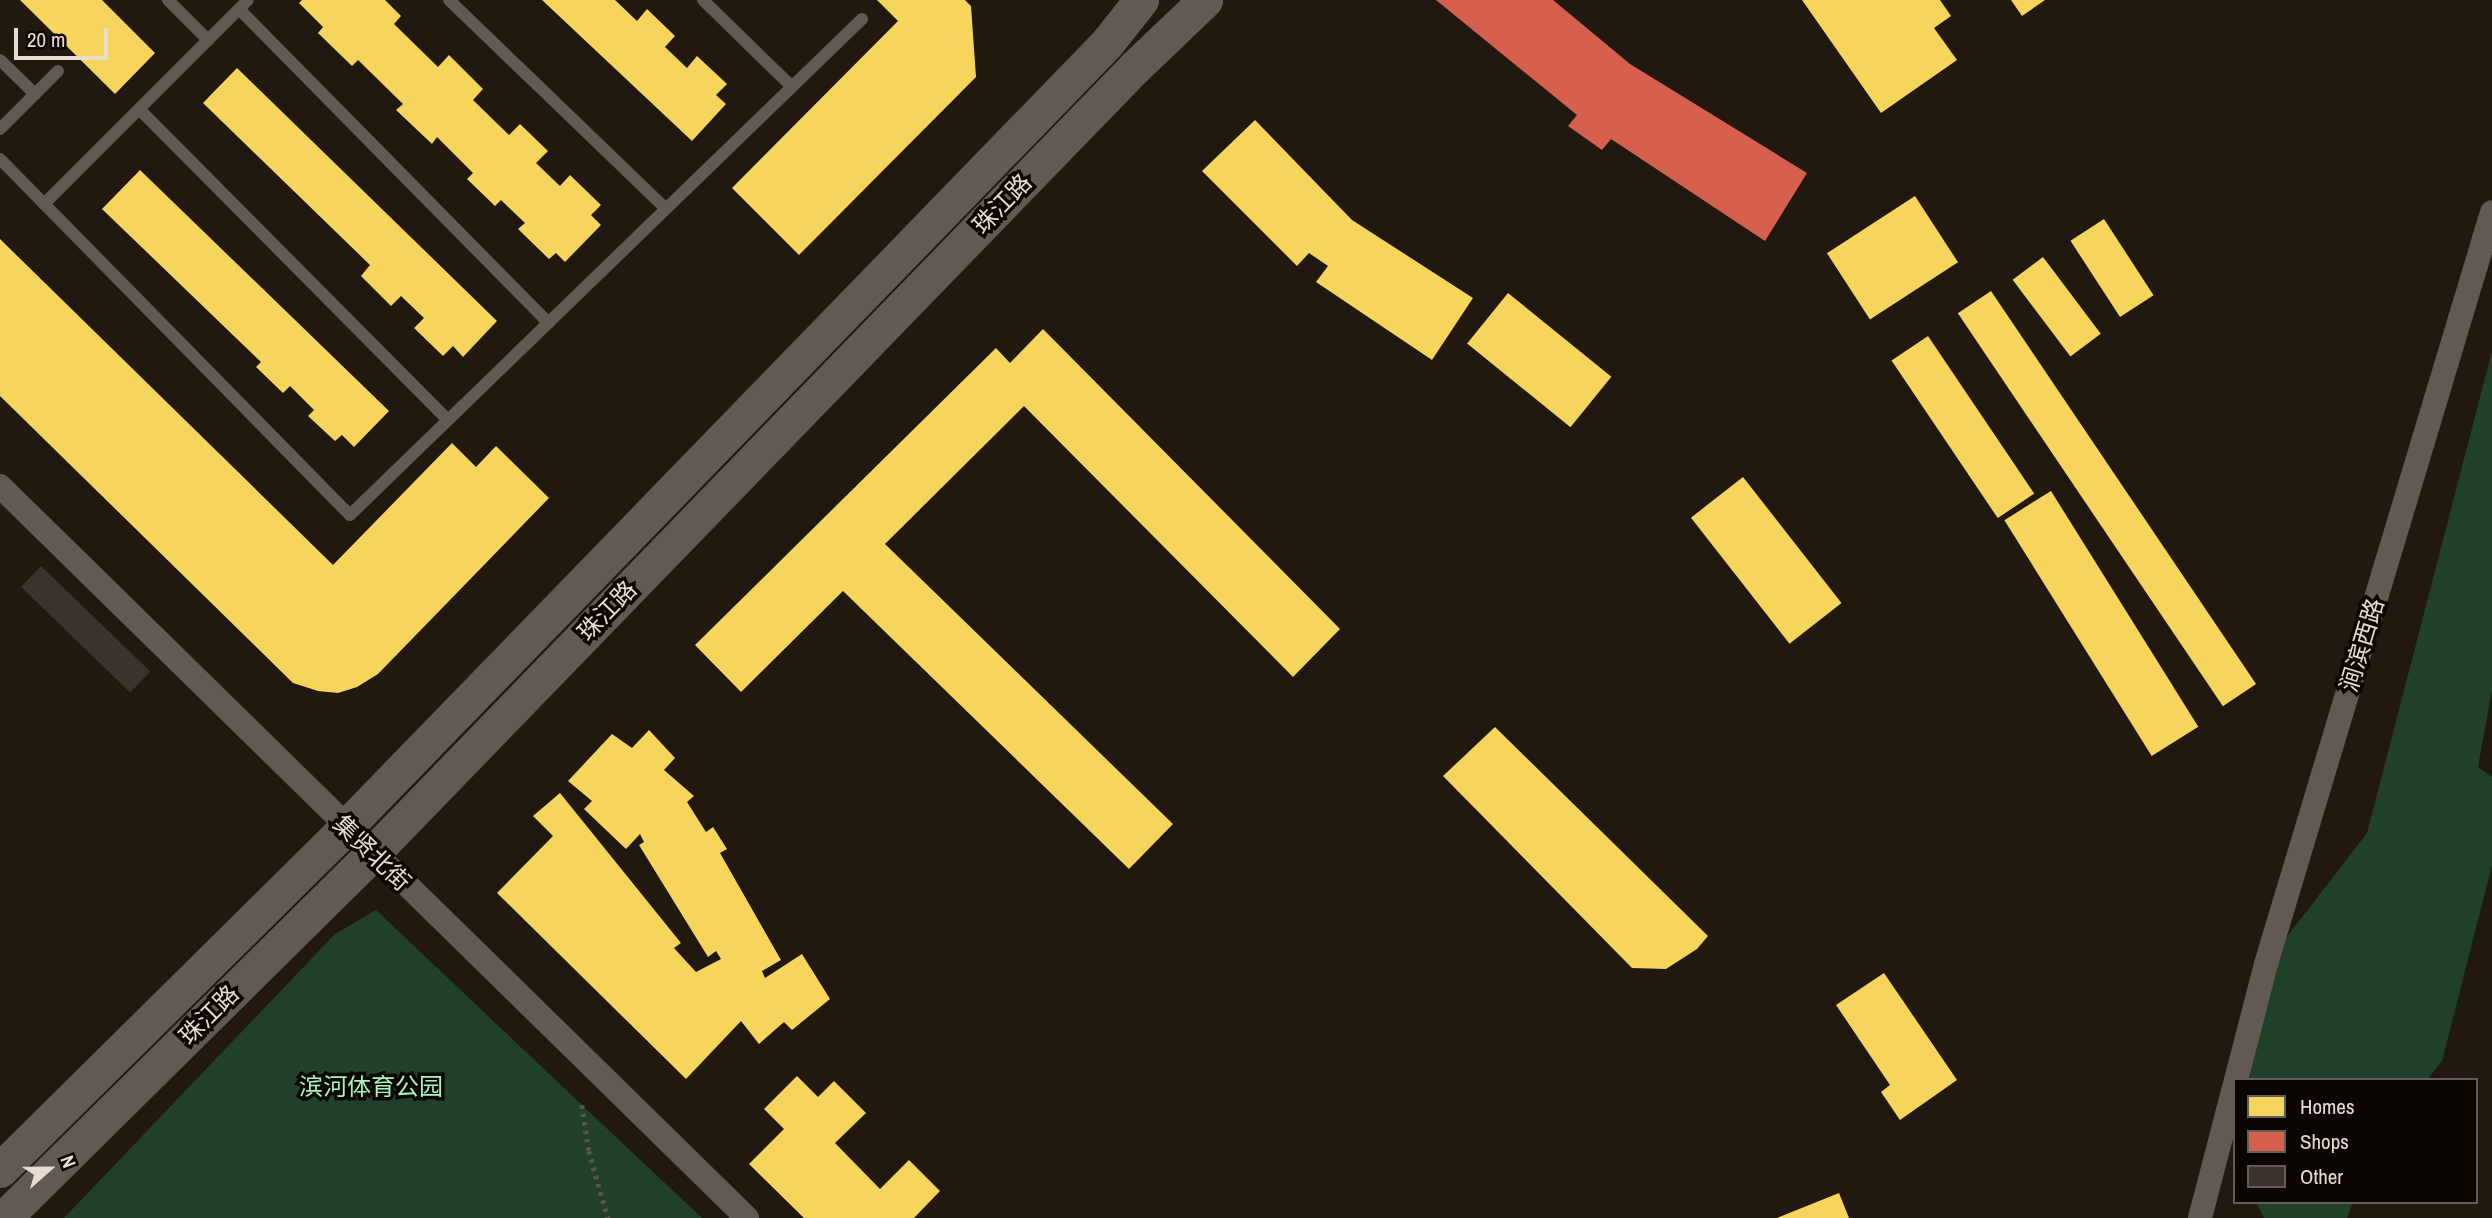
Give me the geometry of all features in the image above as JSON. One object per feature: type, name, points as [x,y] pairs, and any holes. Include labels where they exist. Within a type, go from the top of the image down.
[{"type":"main road","name":"珠江路","points":[[4,1218],[372,854],[1204,0]]},
{"type":"main road","name":"珠江路","points":[[0,1170],[345,828],[1079,73],[1107,43],[1132,3]]},
{"type":"main road","points":[[1132,3],[1167,37]]},
{"type":"street","name":"涧滨西路","points":[[2236,1078],[2266,964],[2492,212]]},
{"type":"street","name":"集贤北街","points":[[0,486],[345,828],[747,1218]]},
{"type":"street","name":"涧滨西路","points":[[2200,1218],[2233,1090]]},
{"type":"lane","points":[[168,0],[208,40]]},
{"type":"lane","points":[[449,0],[666,209]]},
{"type":"lane","points":[[703,0],[792,87]]},
{"type":"lane","points":[[44,204],[243,4],[549,323]]},
{"type":"lane","points":[[0,159],[350,515],[862,19]]},
{"type":"lane","points":[[0,60],[35,94]]},
{"type":"lane","points":[[0,129],[58,71]]},
{"type":"lane","points":[[139,109],[448,420]]},
{"type":"path","points":[[582,1105],[589,1151],[608,1218]]},
{"type":"green space","points":[[2492,351],[2492,690],[2478,767],[2492,777],[2492,865],[2442,1061],[2429,1078],[2249,1078],[2266,964],[2367,833]]},
{"type":"green space","name":"滨河体育公园","points":[[376,910],[702,1218],[64,1218],[335,934]]},
{"type":"green space","points":[[2257,1204],[2352,1204],[2347,1218],[2264,1218]]},
{"type":"building: Homes","points":[[20,0],[102,0],[155,53],[115,94]]},
{"type":"building: Homes","points":[[302,0],[385,0],[401,16],[394,24],[438,67],[449,55],[483,89],[473,100],[509,135],[520,124],[548,151],[536,163],[560,186],[570,175],[601,205],[591,215],[601,225],[565,262],[556,253],[549,259],[518,229],[525,223],[501,200],[495,206],[467,179],[473,173],[437,137],[432,144],[396,110],[403,104],[358,60],[352,66],[318,33],[323,27],[299,3]]},
{"type":"building: Homes","points":[[542,0],[615,0],[637,21],[647,9],[675,36],[665,47],[687,68],[697,56],[727,84],[716,95],[726,104],[692,141]]},
{"type":"building: Homes","points":[[877,0],[965,0],[971,6],[976,77],[799,255],[732,188],[898,21]]},
{"type":"building: Homes","points":[[1802,0],[1940,0],[1951,16],[1934,28],[1957,60],[1881,113]]},
{"type":"building: Homes","points":[[2011,0],[2045,0],[2022,16]]},
{"type":"building: Homes","points":[[237,68],[497,321],[463,357],[453,346],[443,356],[414,328],[424,318],[401,296],[391,306],[361,276],[370,265],[203,103]]},
{"type":"building: Homes","points":[[1255,120],[1352,220],[1473,298],[1432,360],[1316,282],[1328,266],[1309,253],[1297,266],[1202,171]]},
{"type":"building: Homes","points":[[140,170],[389,411],[354,447],[342,435],[335,441],[308,416],[314,410],[290,386],[283,393],[256,367],[261,362],[102,209]]},
{"type":"building: Homes","points":[[1915,196],[1958,262],[1870,319],[1827,253]]},
{"type":"building: Homes","points":[[2104,219],[2154,295],[2120,317],[2070,241]]},
{"type":"building: Homes","points":[[0,239],[333,565],[452,443],[476,467],[496,446],[549,498],[378,674],[357,687],[338,693],[318,691],[293,683],[0,396]]},
{"type":"building: Homes","points":[[2043,257],[2101,334],[2070,357],[2013,280]]},
{"type":"building: Homes","points":[[1991,291],[2256,684],[2223,706],[1958,313]]},
{"type":"building: Homes","points":[[1508,293],[1611,377],[1570,427],[1467,344]]},
{"type":"building: Homes","points":[[1043,329],[1340,629],[1293,677],[1024,406],[885,544],[1173,824],[1129,869],[843,591],[741,692],[695,645],[996,348],[1010,363]]},
{"type":"building: Homes","points":[[1928,336],[2034,494],[1998,518],[1892,361]]},
{"type":"building: Homes","points":[[1743,477],[1842,603],[1789,644],[1691,518]]},
{"type":"building: Homes","points":[[2051,491],[2198,727],[2152,756],[2004,520]]},
{"type":"building: Homes","points":[[1495,727],[1708,936],[1697,949],[1666,969],[1632,968],[1443,776]]},
{"type":"building: Homes","points":[[649,730],[675,758],[664,770],[694,796],[687,802],[706,832],[713,827],[727,849],[720,853],[781,960],[762,971],[765,978],[802,954],[830,999],[792,1030],[784,1022],[759,1044],[741,1021],[686,1079],[497,893],[553,836],[533,816],[560,793],[681,943],[674,948],[696,972],[721,959],[716,951],[708,957],[639,845],[644,842],[640,834],[626,849],[584,809],[592,801],[568,781],[612,734],[632,748]]},
{"type":"building: Homes","points":[[1884,973],[1957,1080],[1900,1120],[1881,1092],[1890,1085],[1836,1005]]},
{"type":"building: Homes","points":[[797,1076],[818,1097],[834,1081],[866,1113],[835,1143],[880,1189],[909,1160],[940,1191],[914,1218],[804,1218],[749,1164],[784,1129],[764,1109]]},
{"type":"building: Homes","points":[[1839,1193],[1849,1218],[1777,1218]]},
{"type":"building: Shops","points":[[1436,0],[1553,0],[1630,64],[1807,173],[1765,241],[1611,139],[1602,150],[1568,126],[1577,115]]},
{"type":"building: Other","points":[[41,566],[150,672],[130,692],[21,587]]}]
